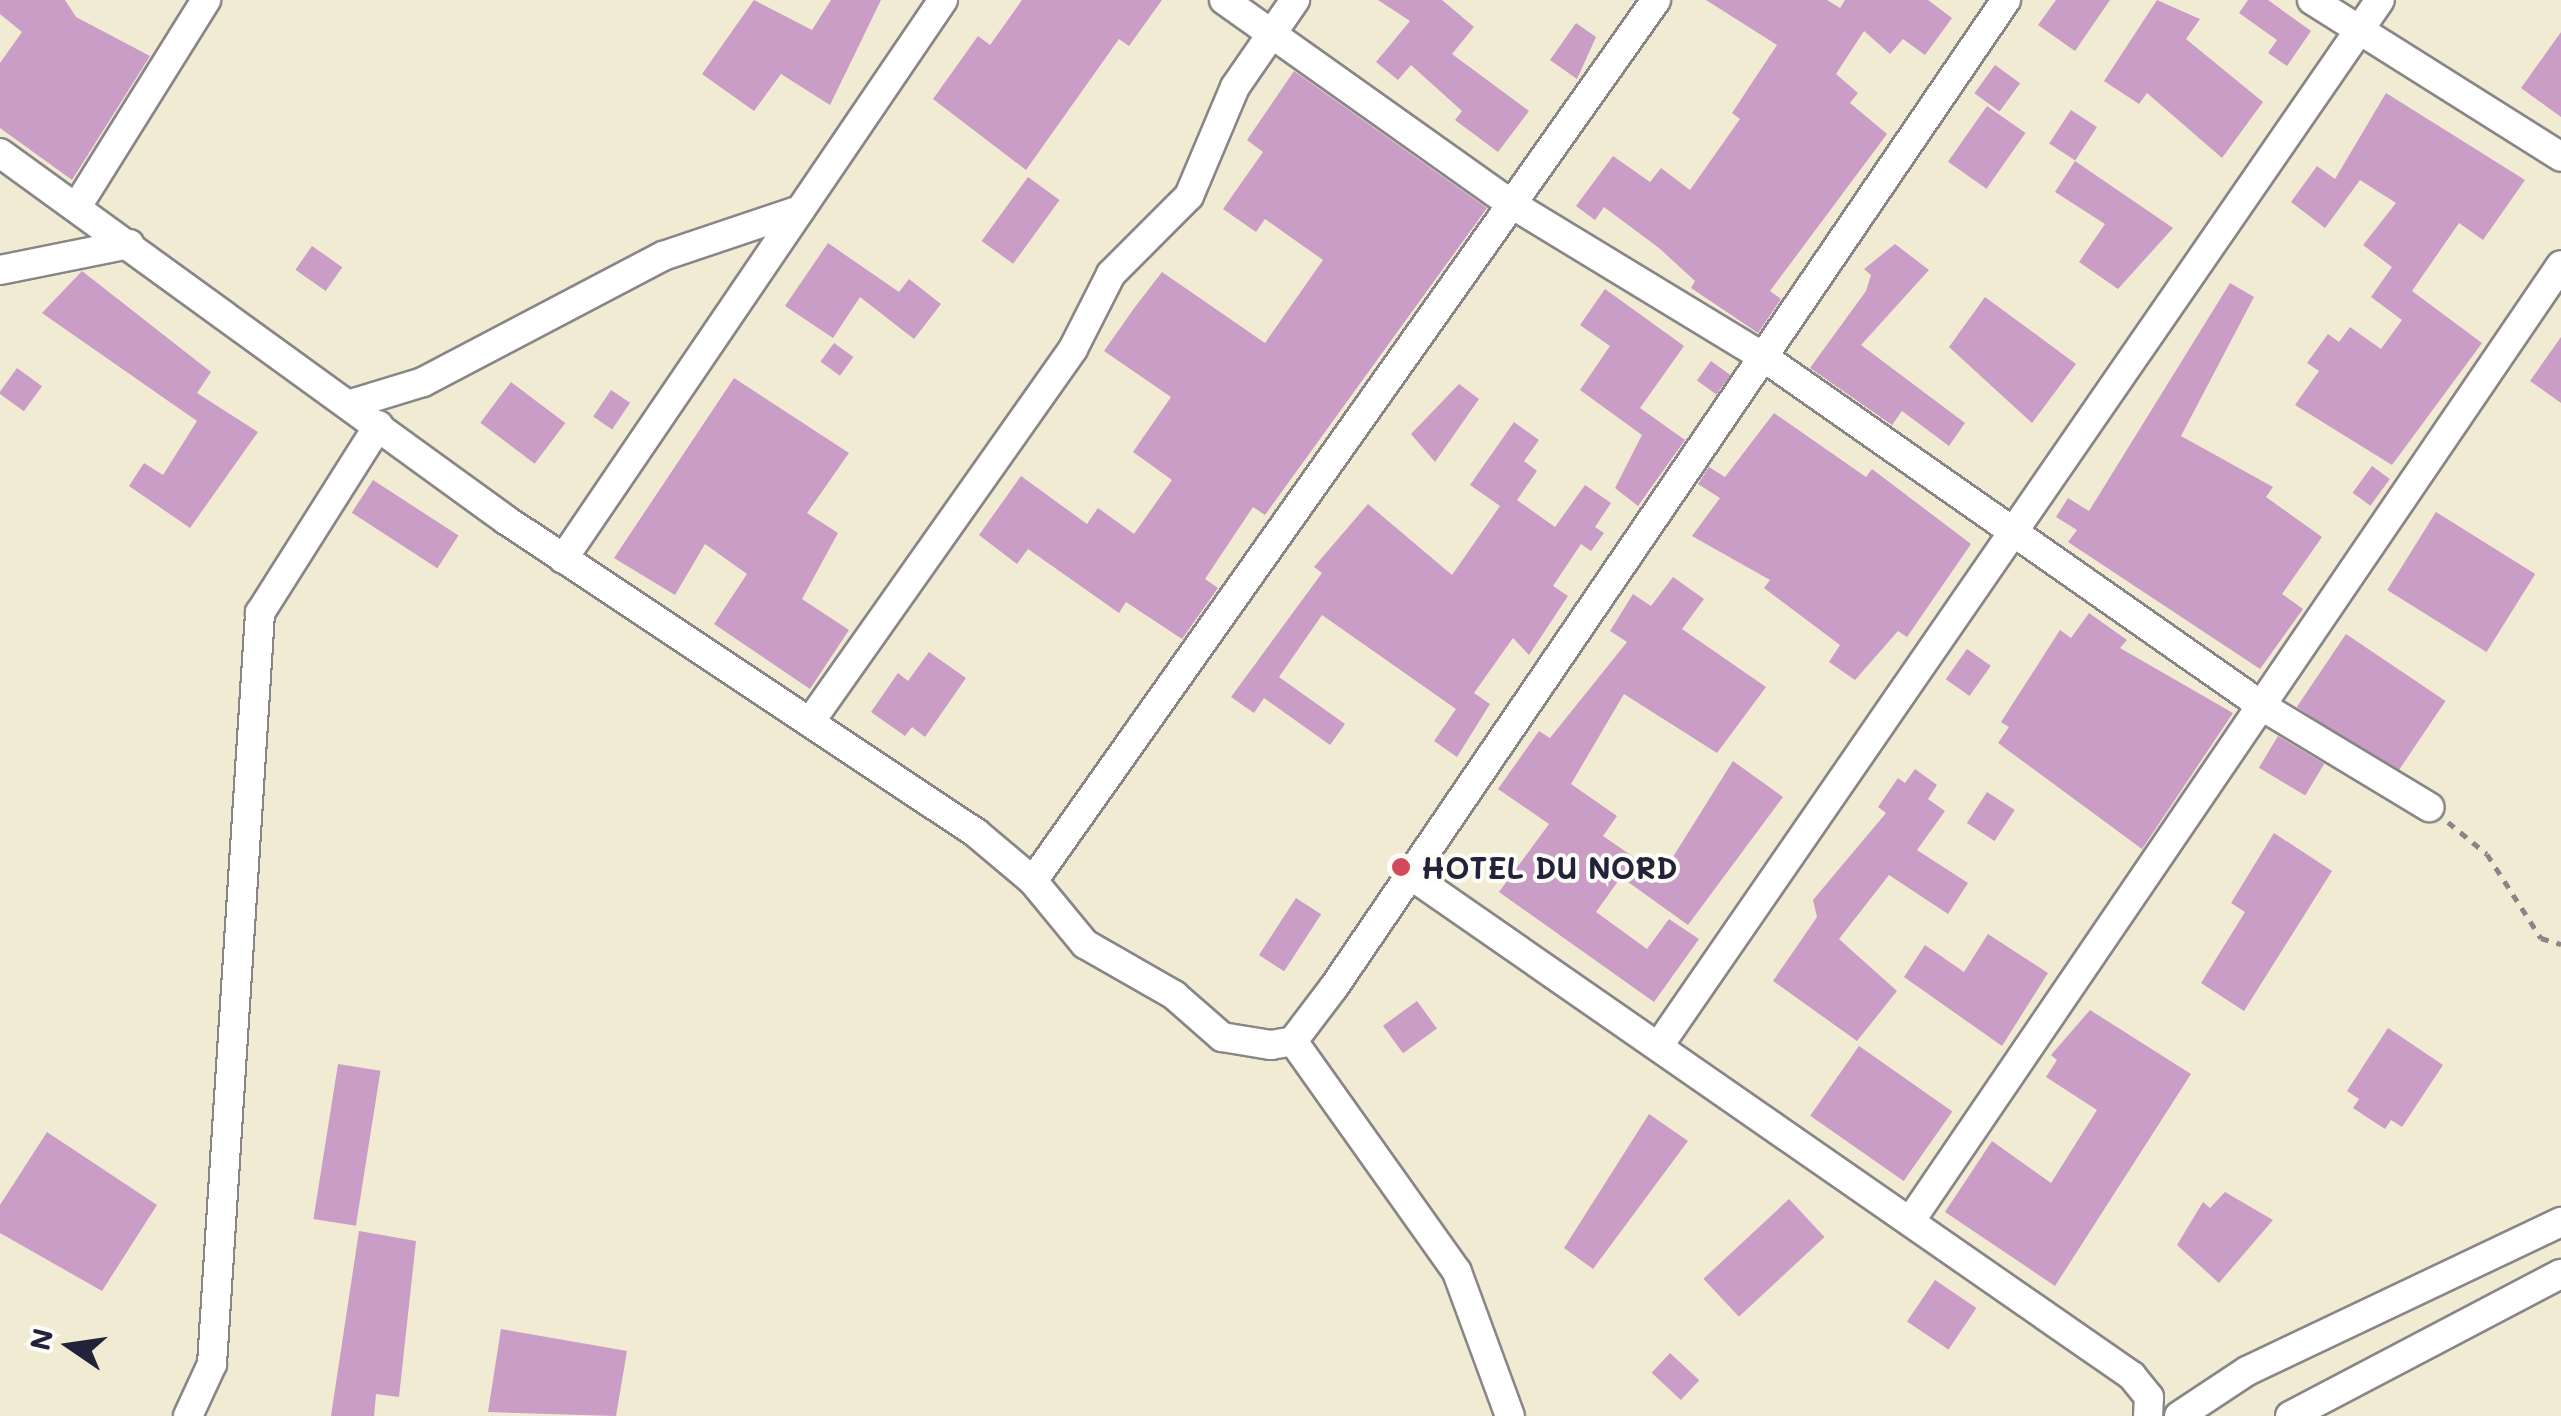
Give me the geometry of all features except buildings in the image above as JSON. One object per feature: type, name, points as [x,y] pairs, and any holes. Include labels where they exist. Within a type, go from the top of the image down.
[{"type":"street","points":[[78,205],[206,0]]},
{"type":"street","points":[[562,559],[943,0]]},
{"type":"street","points":[[1224,0],[1510,203],[1762,356],[2016,530],[2264,708],[2429,806]]},
{"type":"street","points":[[810,722],[1064,362],[1111,274],[1190,196],[1234,88],[1295,0]]},
{"type":"street","points":[[1033,881],[1656,0]]},
{"type":"street","points":[[1293,1042],[2006,0]]},
{"type":"street","points":[[2312,0],[2561,157]]},
{"type":"street","points":[[1660,1044],[2380,0]]},
{"type":"street","points":[[0,154],[78,205],[562,559],[810,722],[1033,881],[1085,944],[1174,994],[1222,1036],[1293,1042],[1457,1272],[1510,1416]]},
{"type":"street","points":[[350,404],[424,382],[664,256],[800,210]]},
{"type":"street","points":[[0,270],[128,244]]},
{"type":"street","points":[[1911,1220],[2264,708],[2561,265]]},
{"type":"street","points":[[188,1416],[212,1364],[260,613],[379,425]]},
{"type":"street","points":[[1408,874],[1660,1044],[2132,1376],[2150,1397],[2148,1416]]},
{"type":"street","points":[[2179,1416],[2264,1362],[2561,1222]]},
{"type":"street","points":[[2290,1416],[2561,1274]]},
{"type":"path","points":[[2429,806],[2487,854],[2542,938],[2561,944]]},
{"type":"place","name":"HOTEL DU NORD","points":[[1401,867]]}]
